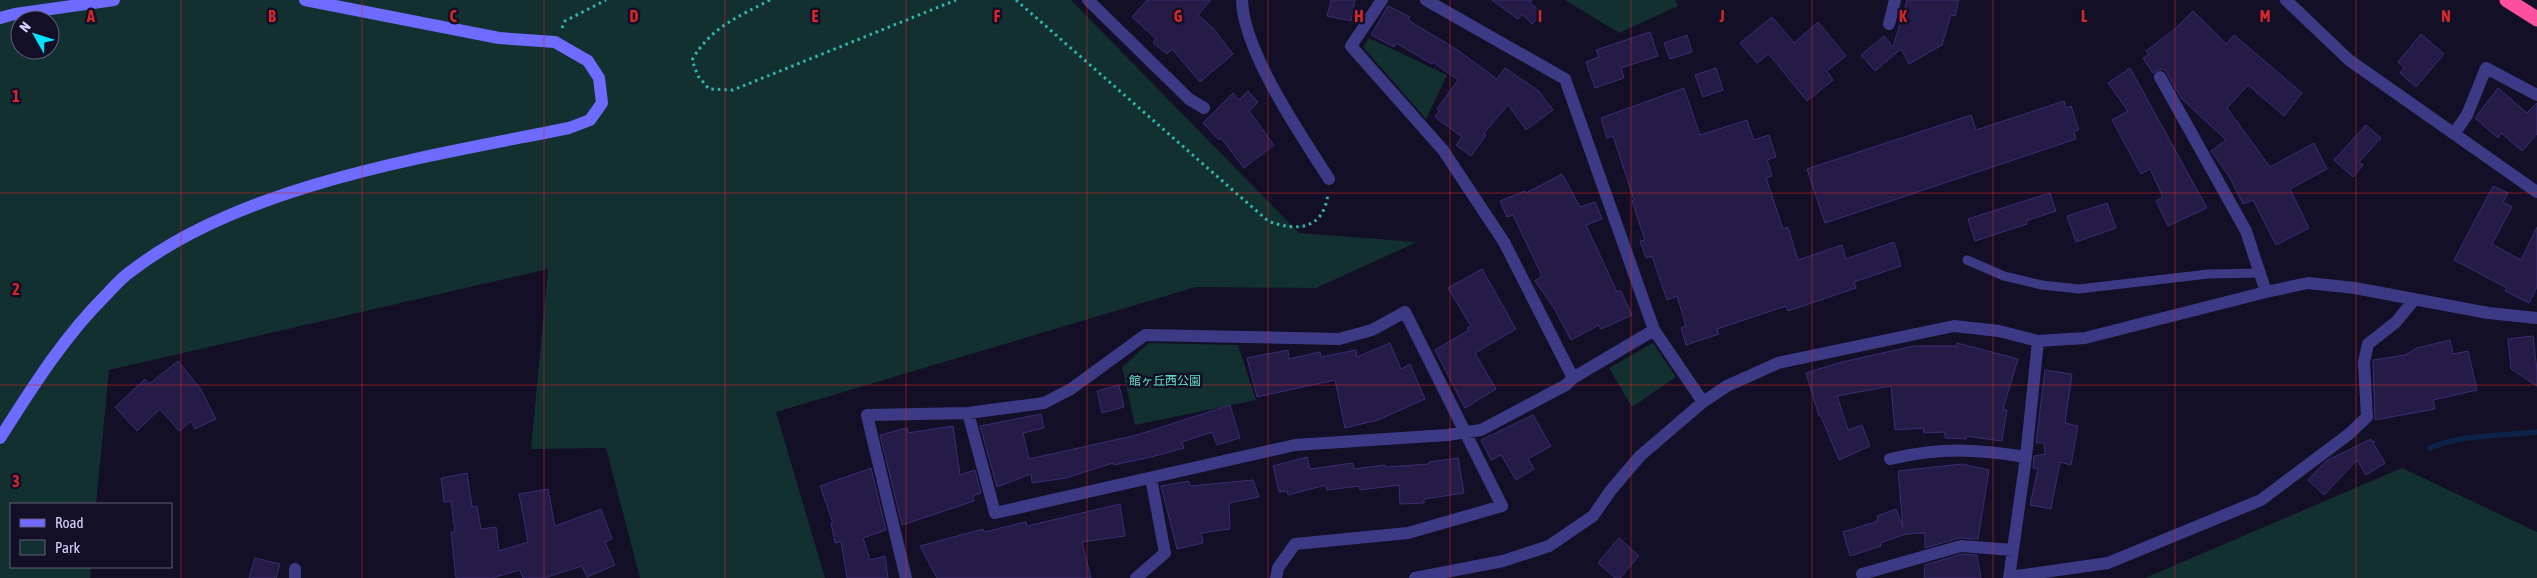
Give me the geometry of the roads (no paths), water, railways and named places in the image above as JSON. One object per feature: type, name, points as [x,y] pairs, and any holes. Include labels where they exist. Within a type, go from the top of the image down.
[{"type":"highway","points":[[2507,0],[2537,19]]},
{"type":"street","points":[[0,18],[15,14],[114,0]]},
{"type":"street","points":[[0,438],[39,378],[80,321],[129,272],[202,226],[296,191],[382,167],[569,128],[590,120],[602,103],[599,78],[588,60],[555,42],[499,38],[305,0]]},
{"type":"street","points":[[1088,0],[1189,99],[1204,108]]},
{"type":"street","points":[[1242,0],[1248,35],[1287,112],[1329,178]]},
{"type":"street","points":[[1382,0],[1351,46],[1443,150],[1504,242],[1573,378]]},
{"type":"street","points":[[1426,0],[1565,79],[1654,330],[1703,402]]},
{"type":"street","points":[[1889,24],[1896,0]]},
{"type":"street","points":[[2286,0],[2349,60],[2537,192]]},
{"type":"street","points":[[2454,134],[2468,115],[2486,68],[2537,95]]},
{"type":"street","points":[[2160,76],[2246,231],[2266,292]]},
{"type":"street","points":[[1415,578],[1503,562],[1549,546],[1593,516],[1611,490],[1640,456],[1703,402],[1727,386],[1778,363],[1954,326],[1999,330],[2038,342],[2086,338],[2308,283],[2355,288],[2488,313],[2537,318]]},
{"type":"street","points":[[2038,342],[2026,457],[2009,577],[2108,562],[2262,500],[2348,434],[2367,417],[2364,362],[2368,344],[2396,322],[2414,300]]},
{"type":"street","points":[[906,578],[867,415],[968,413],[1044,403],[1070,389],[1145,336],[1339,339],[1372,330],[1405,312],[1502,506],[1408,533],[1294,544],[1278,568],[1276,578]]},
{"type":"street","points":[[968,413],[996,513],[1295,445],[1481,430],[1566,386],[1573,378],[1654,330]]},
{"type":"street","points":[[1890,459],[1922,452],[1978,450],[2026,457]]},
{"type":"street","points":[[1136,578],[1165,553],[1151,478]]},
{"type":"street","points":[[1862,574],[1961,546],[2013,550]]},
{"type":"lane","points":[[1967,260],[2004,276],[2042,285],[2079,289],[2208,274],[2261,273]]},
{"type":"waterway","points":[[2430,448],[2455,440],[2537,432]]},
{"type":"park label","name":"館ヶ丘西公園","points":[[1165,381]]}]
